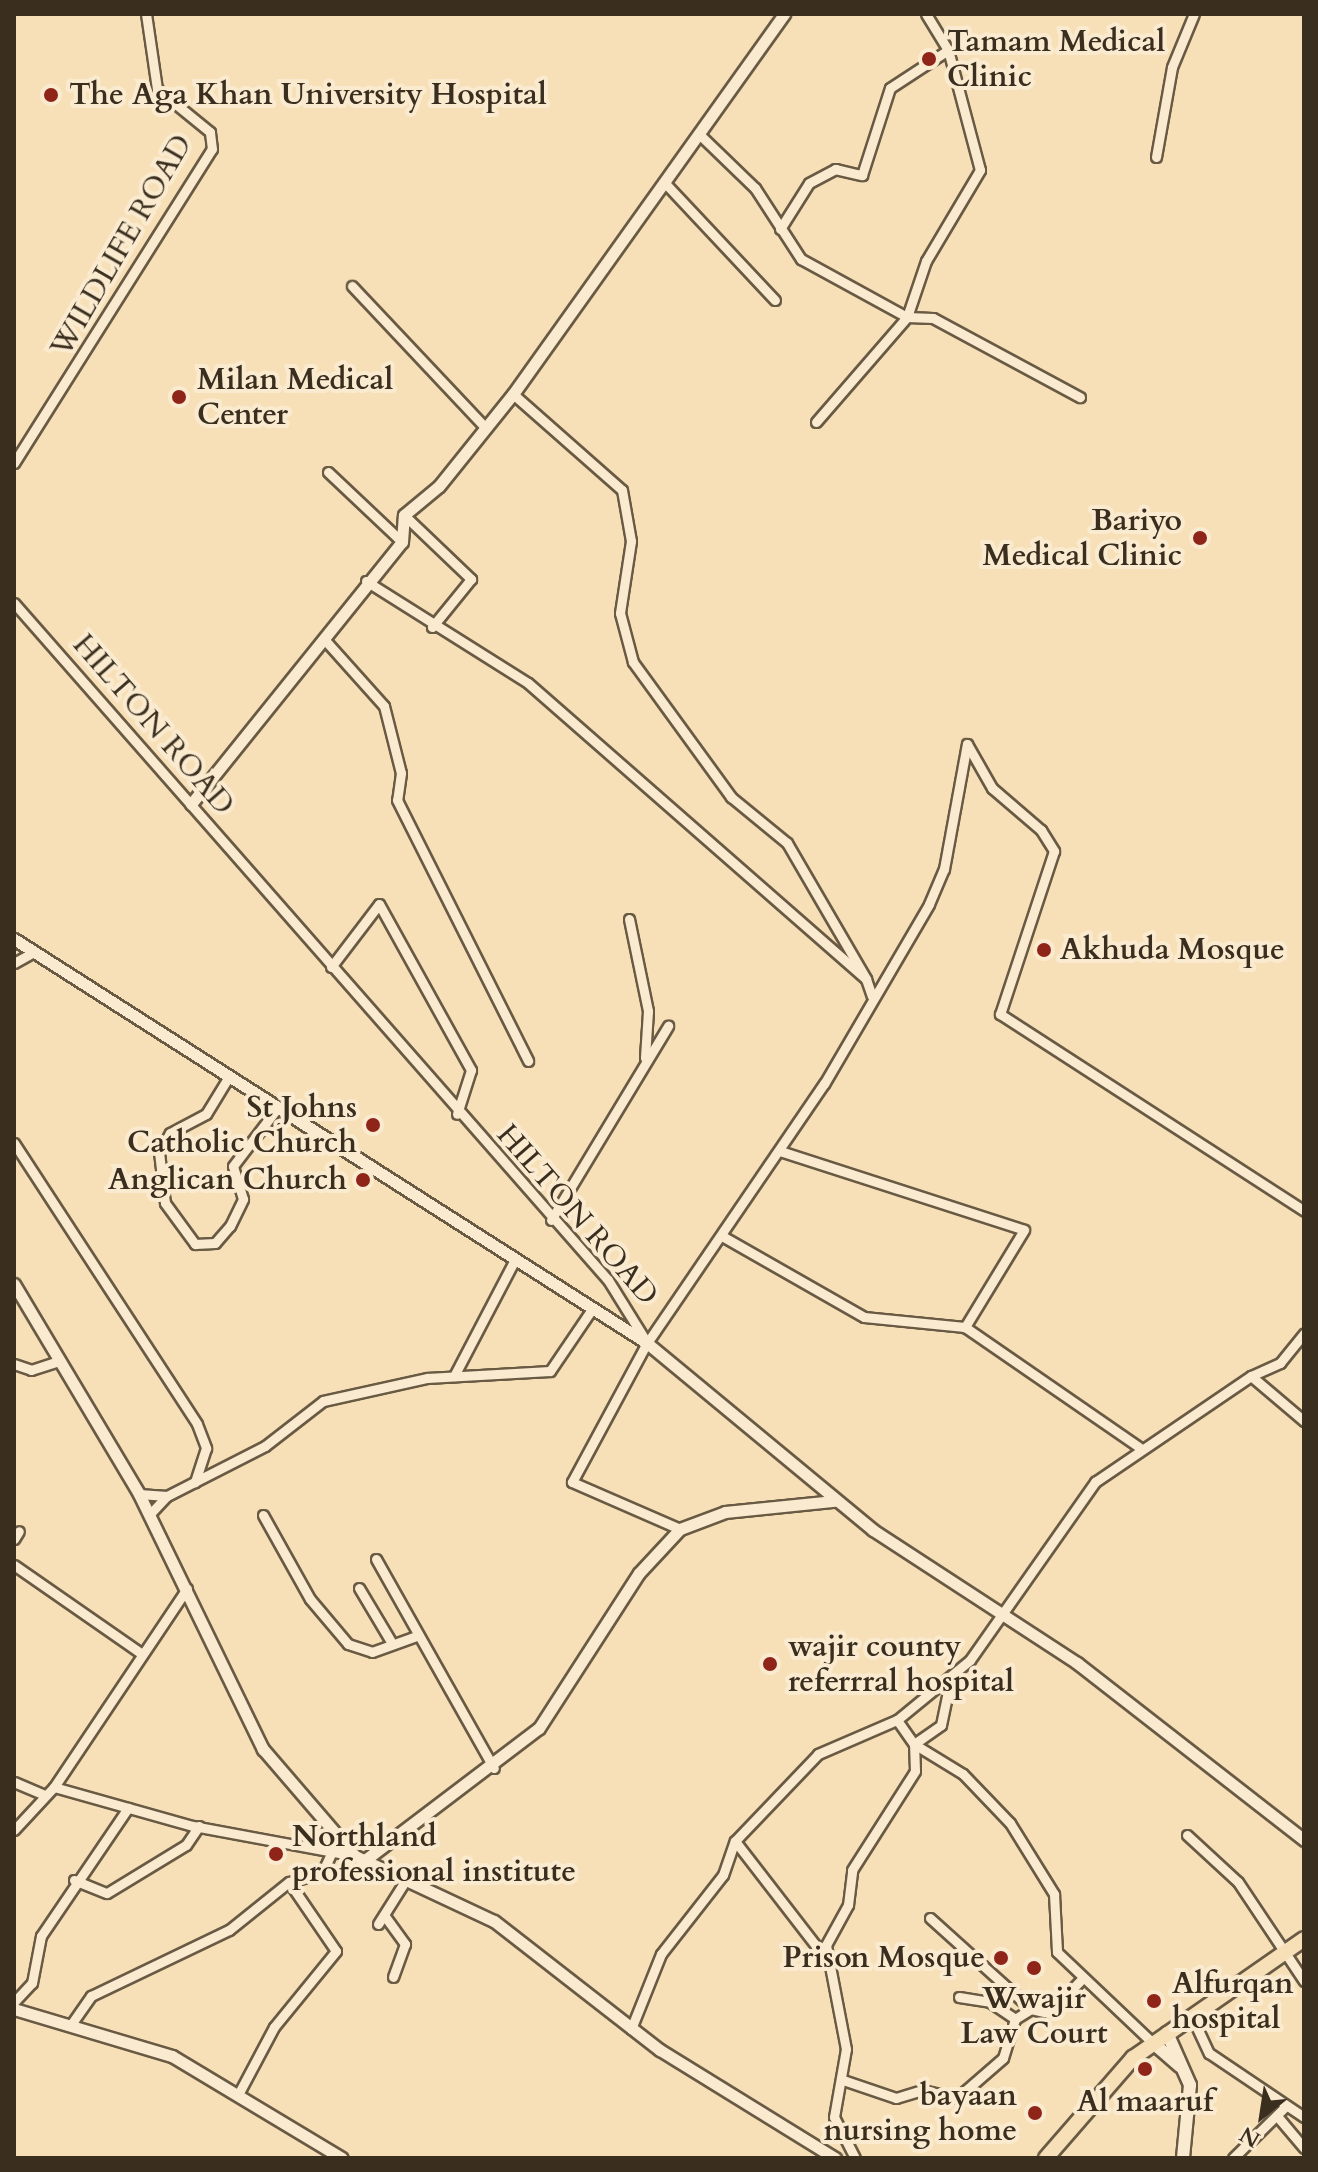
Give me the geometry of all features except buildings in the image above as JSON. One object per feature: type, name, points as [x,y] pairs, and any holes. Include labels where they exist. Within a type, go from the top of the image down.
[{"type":"highway","points":[[1046,2158],[1091,2099],[1152,2042],[1304,1939]]},
{"type":"main road","points":[[1167,2033],[1190,2085],[1183,2158]]},
{"type":"main road","points":[[1152,2042],[1180,2066]]},
{"type":"street","name":"WILDLIFE ROAD","points":[[14,463],[212,149],[210,132],[157,89],[146,14]]},
{"type":"street","points":[[191,804],[324,639],[366,581],[402,542],[404,515],[439,486],[482,424],[513,394],[784,14]]},
{"type":"street","points":[[816,422],[907,317],[926,261],[980,170],[948,50],[926,14]]},
{"type":"street","points":[[1156,157],[1172,67],[1194,14]]},
{"type":"street","points":[[780,229],[817,178],[835,169],[862,175],[890,88],[948,50]]},
{"type":"street","points":[[699,134],[755,188],[801,259],[907,317],[933,318],[1080,397]]},
{"type":"street","points":[[664,182],[775,300]]},
{"type":"street","points":[[352,286],[482,424]]},
{"type":"street","points":[[513,394],[622,490],[631,541],[620,613],[633,662],[731,797],[787,843],[866,979],[872,996]]},
{"type":"street","points":[[328,472],[402,542]]},
{"type":"street","points":[[404,515],[471,579],[432,627]]},
{"type":"street","points":[[366,581],[432,627],[528,683],[866,979]]},
{"type":"street","name":"HILTON ROAD","points":[[14,603],[457,1114],[608,1280],[647,1343],[780,1151],[944,869],[967,744],[992,788],[1041,830],[1054,851],[1000,1014],[1304,1211]]},
{"type":"street","points":[[324,639],[384,706],[401,773],[397,800],[528,1061]]},
{"type":"street","points":[[331,967],[379,904],[471,1070],[457,1114]]},
{"type":"street","points":[[629,919],[648,1011],[641,1068]]},
{"type":"street","points":[[14,939],[275,1111],[647,1343],[834,1501],[1000,1611],[1185,1742],[1304,1840]]},
{"type":"street","points":[[14,963],[34,952]]},
{"type":"street","points":[[551,1220],[668,1026]]},
{"type":"street","points":[[228,1078],[206,1114],[170,1133],[159,1152],[165,1203],[195,1244],[215,1243],[230,1226],[243,1199],[233,1166],[275,1111]]},
{"type":"street","points":[[14,1143],[197,1424],[206,1448],[195,1482]]},
{"type":"street","points":[[780,1151],[1024,1230],[965,1327]]},
{"type":"street","points":[[722,1236],[864,1317],[965,1327],[1139,1447]]},
{"type":"street","points":[[454,1376],[514,1261]]},
{"type":"street","points":[[14,1284],[139,1494],[271,1761],[360,1858]]},
{"type":"street","points":[[149,1515],[167,1496],[265,1446],[323,1401],[454,1376],[550,1371],[592,1309]]},
{"type":"street","points":[[631,2029],[661,1954],[723,1875],[735,1841],[818,1754],[897,1720],[951,1675],[994,1633],[1000,1611],[1095,1482],[1139,1447],[1251,1376],[1280,1363],[1303,1340]]},
{"type":"street","points":[[647,1343],[572,1482],[680,1529]]},
{"type":"street","points":[[14,1364],[31,1370],[58,1361]]},
{"type":"street","points":[[1251,1376],[1304,1421]]},
{"type":"street","points":[[139,1494],[167,1496]]},
{"type":"street","points":[[360,1858],[494,1768],[539,1728],[639,1573],[680,1529],[725,1512],[834,1501]]},
{"type":"street","points":[[263,1515],[310,1599],[348,1644],[372,1652],[390,1640],[414,1637]]},
{"type":"street","points":[[376,1559],[414,1637],[494,1768]]},
{"type":"street","points":[[14,1565],[139,1652]]},
{"type":"street","points":[[14,1830],[54,1787],[139,1652],[187,1588]]},
{"type":"street","points":[[359,1588],[390,1640]]},
{"type":"street","points":[[914,1744],[941,1725],[951,1675]]},
{"type":"street","points":[[897,1720],[914,1744],[963,1774],[1010,1823],[1054,1894],[1057,1952],[1080,1981],[1104,1991],[1152,2042]]},
{"type":"street","points":[[855,2158],[834,2117],[843,2080],[844,2033],[829,1962],[829,1931],[848,1905],[852,1870],[915,1771],[914,1744]]},
{"type":"street","points":[[14,1782],[44,1795]]},
{"type":"street","points":[[54,1787],[199,1826],[360,1858],[407,1878],[494,1921],[631,2029],[835,2158]]},
{"type":"street","points":[[14,2002],[29,1988],[36,1945],[74,1880],[128,1808]]},
{"type":"street","points":[[74,1880],[107,1893],[186,1845],[199,1826]]},
{"type":"street","points":[[1187,1835],[1238,1882],[1283,1955],[1304,1981]]},
{"type":"street","points":[[735,1841],[829,1962]]},
{"type":"street","points":[[70,2026],[91,1996],[229,1930],[289,1882],[322,1873],[332,1852]]},
{"type":"street","points":[[393,1977],[405,1944],[381,1920],[407,1878]]},
{"type":"street","points":[[240,2091],[274,2027],[336,1951],[289,1882]]},
{"type":"street","points":[[930,1918],[1031,2009],[1049,2013],[1080,1981]]},
{"type":"street","points":[[959,1997],[990,2002],[1015,2019]]},
{"type":"street","points":[[14,2009],[162,2052],[240,2091],[342,2158]]},
{"type":"street","points":[[843,2080],[896,2098],[922,2090],[957,2098],[1003,2058],[1015,2019],[1031,2009]]},
{"type":"street","points":[[1192,2017],[1209,2053],[1304,2117]]},
{"type":"street","points":[[1233,2158],[1286,2106]]},
{"type":"street","points":[[1277,2116],[1304,2148]]},
{"type":"place","name":"Tamam Medical Clinic","points":[[929,59]]},
{"type":"place","name":"The Aga Khan University Hospital","points":[[51,95]]},
{"type":"place","name":"Milan Medical Center","points":[[179,397]]},
{"type":"place","name":"Bariyo Medical Clinic","points":[[1200,538]]},
{"type":"place","name":"Akhuda Mosque","points":[[1044,950]]},
{"type":"place","name":"St Johns Catholic Church","points":[[373,1125]]},
{"type":"place","name":"Anglican Church","points":[[363,1180]]},
{"type":"place","name":"wajir county referrral hospital","points":[[770,1664]]},
{"type":"place","name":"Northland professional institute","points":[[276,1854]]},
{"type":"place","name":"Prison Mosque","points":[[1001,1958]]},
{"type":"place","name":"Wwajir Law Court","points":[[1034,1968]]},
{"type":"place","name":"Alfurqan hospital","points":[[1154,2001]]},
{"type":"place","name":"Al maaruf","points":[[1145,2069]]},
{"type":"place","name":"bayaan nursing home","points":[[1035,2113]]}]
